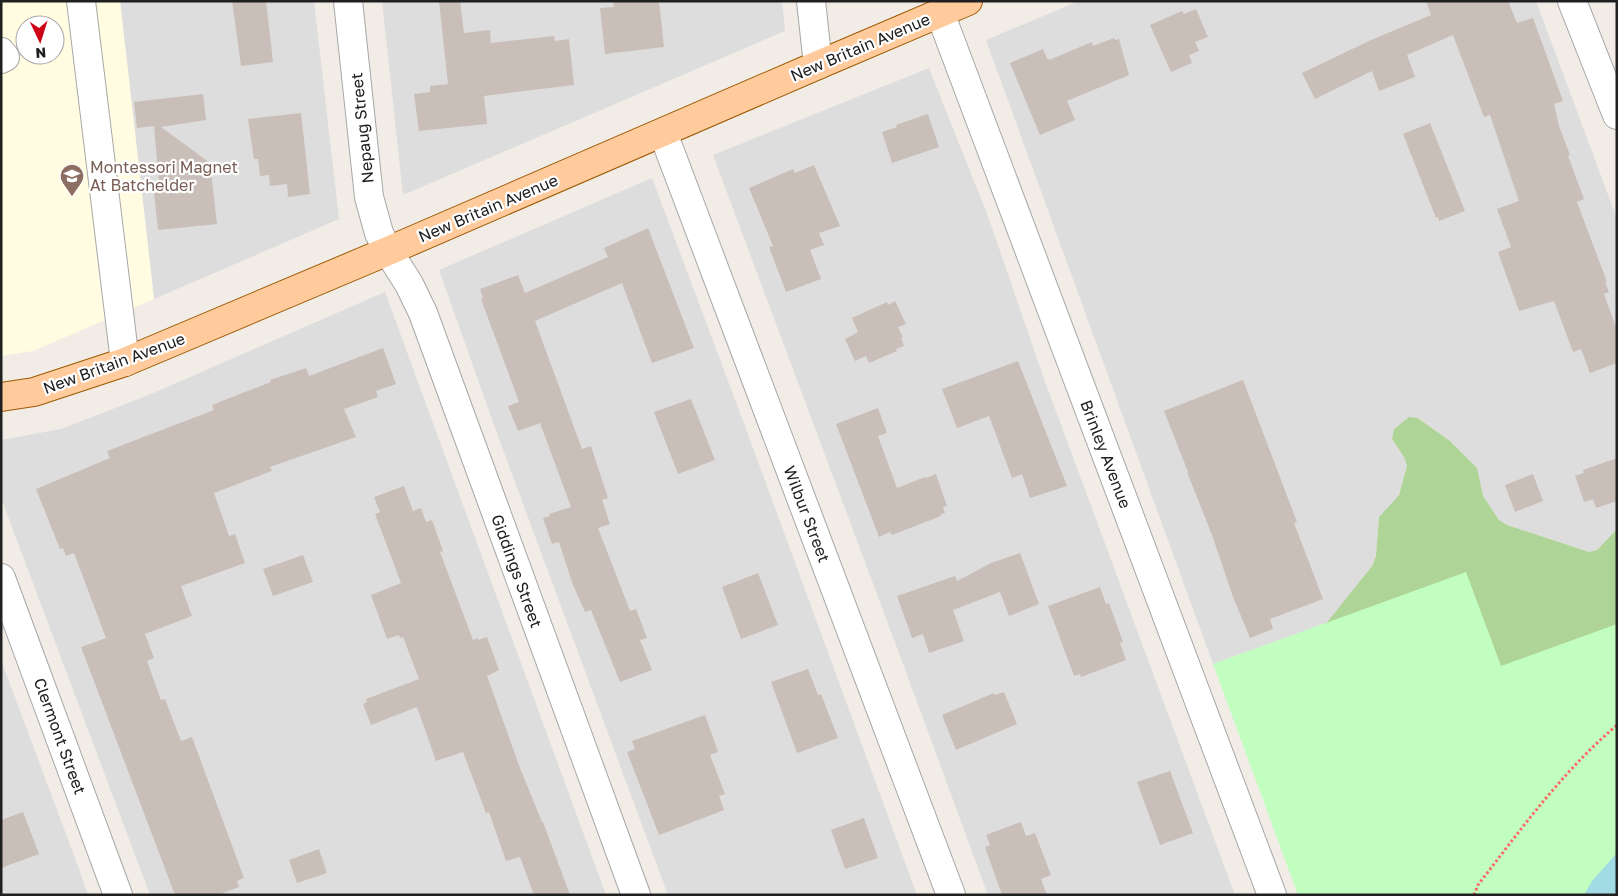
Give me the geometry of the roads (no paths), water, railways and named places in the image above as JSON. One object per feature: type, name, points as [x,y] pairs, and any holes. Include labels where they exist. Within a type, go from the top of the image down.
[{"type":"main road","name":"New Britain Avenue","points":[[1,397],[34,392],[125,362],[388,252],[968,1]]},
{"type":"street","points":[[81,1],[125,362]]},
{"type":"street","name":"Nepaug Street","points":[[348,1],[369,197],[376,223],[388,252]]},
{"type":"street","points":[[811,1],[818,65]]},
{"type":"street","points":[[1572,1],[1617,115]]},
{"type":"street","name":"Brinley Avenue","points":[[940,13],[1272,895]]},
{"type":"street","points":[[1,52],[5,58],[1,59]]},
{"type":"street","name":"Wilbur Street","points":[[663,132],[951,895]]},
{"type":"street","name":"Giddings Street","points":[[388,252],[409,284],[423,313],[636,895]]},
{"type":"street","name":"Clermont Street","points":[[1,578],[118,895]]},
{"type":"water","points":[[1617,853],[1617,895],[1584,895],[1592,881]]},
{"type":"place","name":"Montessori Magnet At Batchelder","points":[[72,197]]}]
